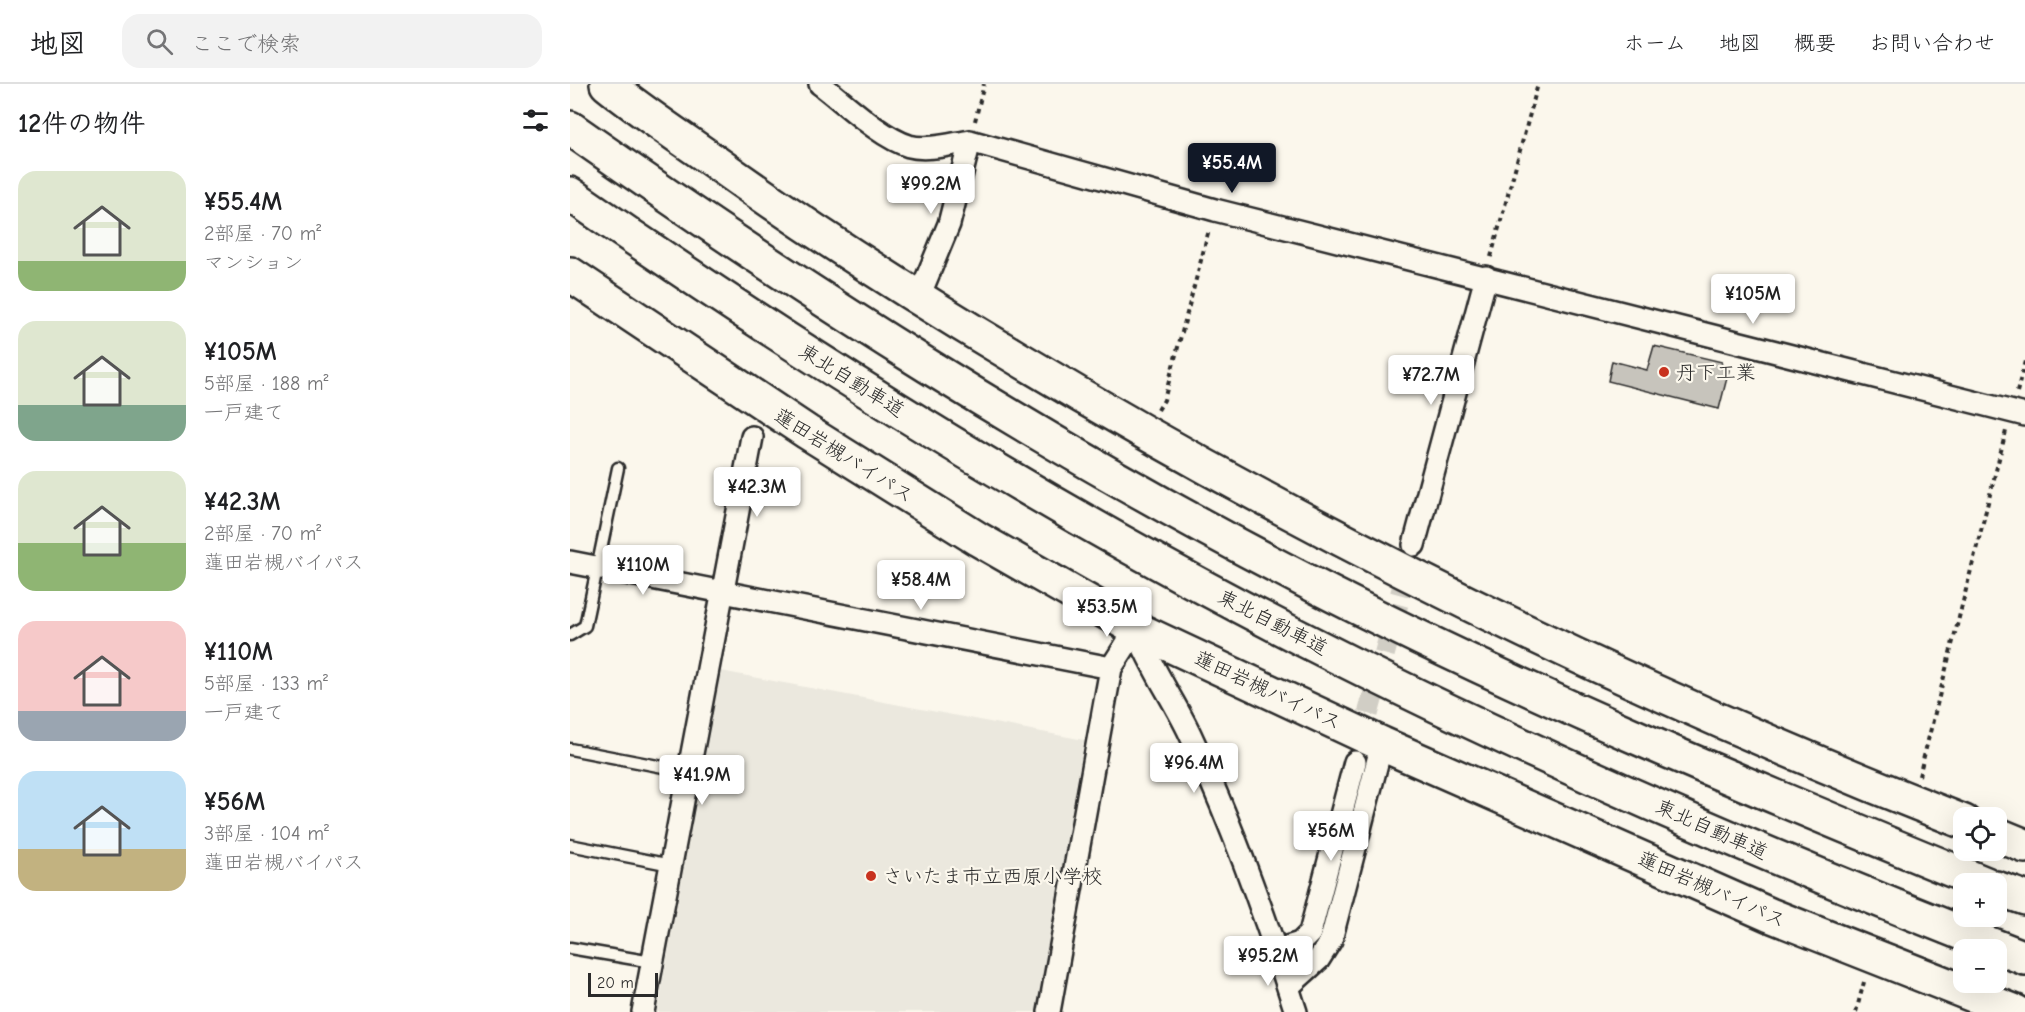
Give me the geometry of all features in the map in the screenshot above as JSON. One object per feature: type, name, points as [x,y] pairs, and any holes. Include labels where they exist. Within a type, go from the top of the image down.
[{"type":"highway","points":[[607,84],[765,198],[918,299],[1145,435],[1379,561],[1679,703],[1953,818]]},
{"type":"highway","points":[[570,128],[708,225],[853,320],[1049,439],[1171,509],[1310,583],[1690,762],[1959,873]]},
{"type":"highway","name":"東北自動車道","points":[[570,194],[745,313],[848,379],[1042,497],[1239,606],[1449,711],[1653,804],[1861,894],[2025,958]]},
{"type":"highway","name":"蓮田岩槻バイパス","points":[[570,274],[807,432],[978,539],[1136,629],[1382,744],[1770,915],[2016,1012]]},
{"type":"highway","points":[[2007,839],[2025,846]]},
{"type":"highway","points":[[2007,892],[2025,898]]},
{"type":"street","points":[[820,84],[893,139],[910,147],[929,147],[969,141],[1215,210],[2018,413]]},
{"type":"street","points":[[918,299],[949,224],[969,141]]},
{"type":"street","points":[[1414,545],[1486,277]]},
{"type":"street","points":[[643,1012],[752,436]]},
{"type":"street","points":[[570,562],[1111,668]]},
{"type":"street","points":[[1049,1012],[1111,668],[1136,629]]},
{"type":"street","points":[[1136,629],[1146,657],[1190,733],[1265,914],[1296,1012]]},
{"type":"street","points":[[1288,987],[1319,959],[1331,940],[1382,744]]},
{"type":"street","points":[[1277,950],[1299,942],[1310,933],[1355,762]]},
{"type":"lane","points":[[570,635],[585,626],[600,567],[618,468]]},
{"type":"lane","points":[[570,749],[689,772]]},
{"type":"lane","points":[[570,845],[671,865]]},
{"type":"lane","points":[[570,948],[652,962]]},
{"type":"path","points":[[969,141],[984,84]]},
{"type":"path","points":[[1486,277],[1538,84]]},
{"type":"path","points":[[1145,435],[1164,400],[1215,210]]},
{"type":"path","points":[[1911,801],[2018,413],[2025,361]]},
{"type":"shaded area","name":"さいたま市立西原小学校","points":[[721,671],[1084,740],[1037,1012],[657,1012]]},
{"type":"building","points":[[1654,346],[1722,362],[1721,368],[1729,370],[1719,409],[1608,381],[1612,361],[1647,370]]},
{"type":"tunnel","points":[[1360,744],[1409,563]]},
{"type":"place","name":"丹下工業","points":[[1664,372]]},
{"type":"place","name":"さいたま市立西原小学校","points":[[871,876]]}]
